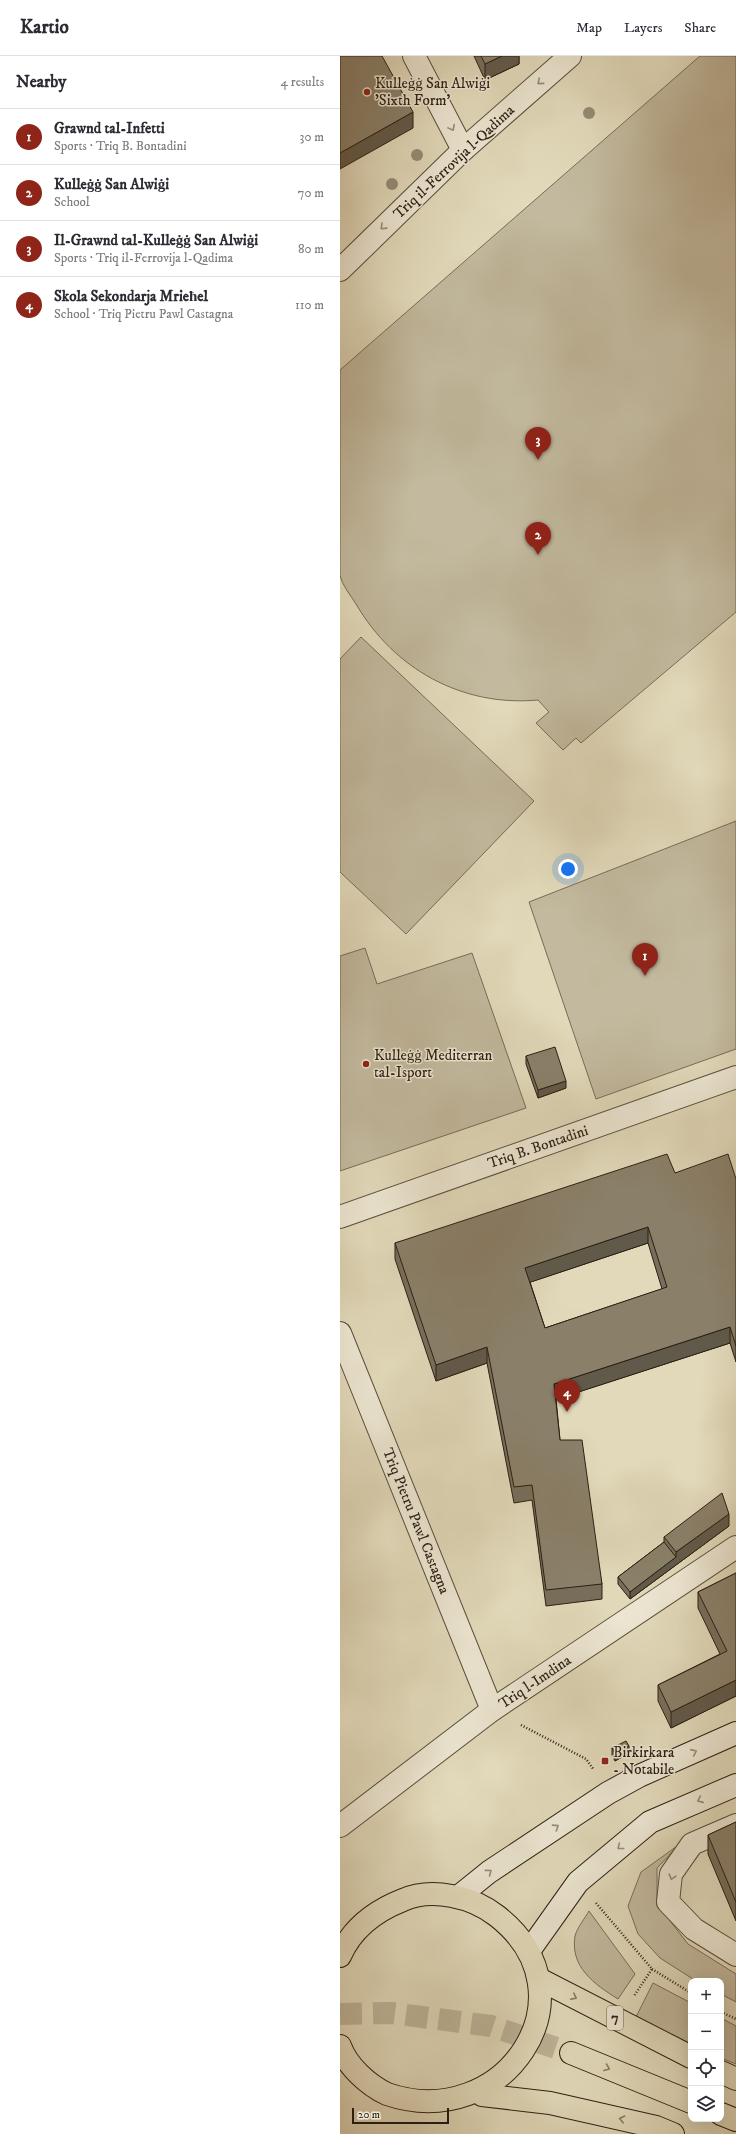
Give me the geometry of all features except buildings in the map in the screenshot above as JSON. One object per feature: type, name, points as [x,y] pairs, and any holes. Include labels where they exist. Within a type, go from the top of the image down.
[{"type":"highway","points":[[341,2050],[358,2074],[379,2090],[404,2102],[430,2106],[450,2104],[482,2095],[505,2080],[526,2052],[535,2034],[541,2006],[539,1979],[529,1951],[511,1927],[487,1908],[458,1897],[432,1894],[405,1899],[380,1910],[346,1942]]},
{"type":"highway","name":"7","points":[[539,1979],[688,2055]]},
{"type":"highway","points":[[571,2053],[688,2101]]},
{"type":"highway","points":[[724,2073],[736,2079]]},
{"type":"highway","points":[[482,2095],[550,2103],[656,2127],[673,2134]]},
{"type":"highway","points":[[724,2115],[736,2120]]},
{"type":"street","points":[[414,56],[463,150]]},
{"type":"street","name":"Triq il-Ferrovija l-Qadima","points":[[340,270],[463,150],[570,56]]},
{"type":"street","name":"Triq B. Bontadini","points":[[340,1217],[736,1077]]},
{"type":"street","name":"Triq Pietru Pawl Castagna","points":[[340,1333],[492,1710]]},
{"type":"street","name":"Triq l-Imdina","points":[[340,1826],[492,1710],[736,1547]]},
{"type":"street","points":[[458,1897],[506,1860],[608,1793],[639,1776],[736,1733]]},
{"type":"street","points":[[529,1951],[578,1882],[650,1822],[736,1785]]},
{"type":"street","points":[[736,1825],[692,1844],[671,1874],[668,1902],[694,1929],[736,1955]]},
{"type":"path","points":[[578,1882],[652,1969],[688,1991]]},
{"type":"path","points":[[619,2020],[652,1969]]},
{"type":"path","points":[[724,2013],[736,2019]]},
{"type":"shaded area","points":[[700,56],[736,56],[736,612],[581,743],[576,738],[563,750],[536,723],[549,712],[538,700],[510,701],[483,697],[457,690],[433,679],[410,665],[390,647],[372,627],[345,586],[340,575],[340,370]]},
{"type":"shaded area","points":[[361,637],[534,801],[406,934],[340,872],[340,659]]},
{"type":"shaded area","points":[[736,821],[736,1049],[596,1099],[529,902]]},
{"type":"shaded area","points":[[365,948],[377,984],[472,953],[526,1108],[340,1171],[340,956]]},
{"type":"shaded area","points":[[680,1844],[657,1868],[657,1904],[688,1944],[736,1974],[736,2002],[724,1996],[724,1978],[691,1978],[660,1958],[638,1934],[628,1906],[641,1872]]},
{"type":"shaded area","points":[[589,1911],[635,1974],[618,1999],[600,1987],[586,1974],[576,1957],[574,1947],[575,1936],[579,1926]]},
{"type":"shaded area","points":[[653,1983],[688,2001],[688,2043],[636,2017]]},
{"type":"shaded area","points":[[724,2020],[736,2026],[736,2064],[724,2059]]},
{"type":"tunnel","points":[[340,2014],[391,2013],[491,2026],[571,2053]]},
{"type":"place","name":"Kulleġġ San Alwiġi 'Sixth Form'","points":[[367,92]]},
{"type":"place","name":"Il-Grawnd tal-Kulleġġ San Alwiġi","points":[[538,460]]},
{"type":"place","name":"Kulleġġ San Alwiġi","points":[[538,555]]},
{"type":"place","name":"Grawnd tal-Infetti","points":[[645,976]]},
{"type":"place","name":"Kulleġġ Mediterran tal-Isport","points":[[366,1064]]},
{"type":"place","name":"Skola Sekondarja Mrieħel","points":[[567,1412]]},
{"type":"place","name":"Birkirkara - Notabile","points":[[605,1761]]}]
